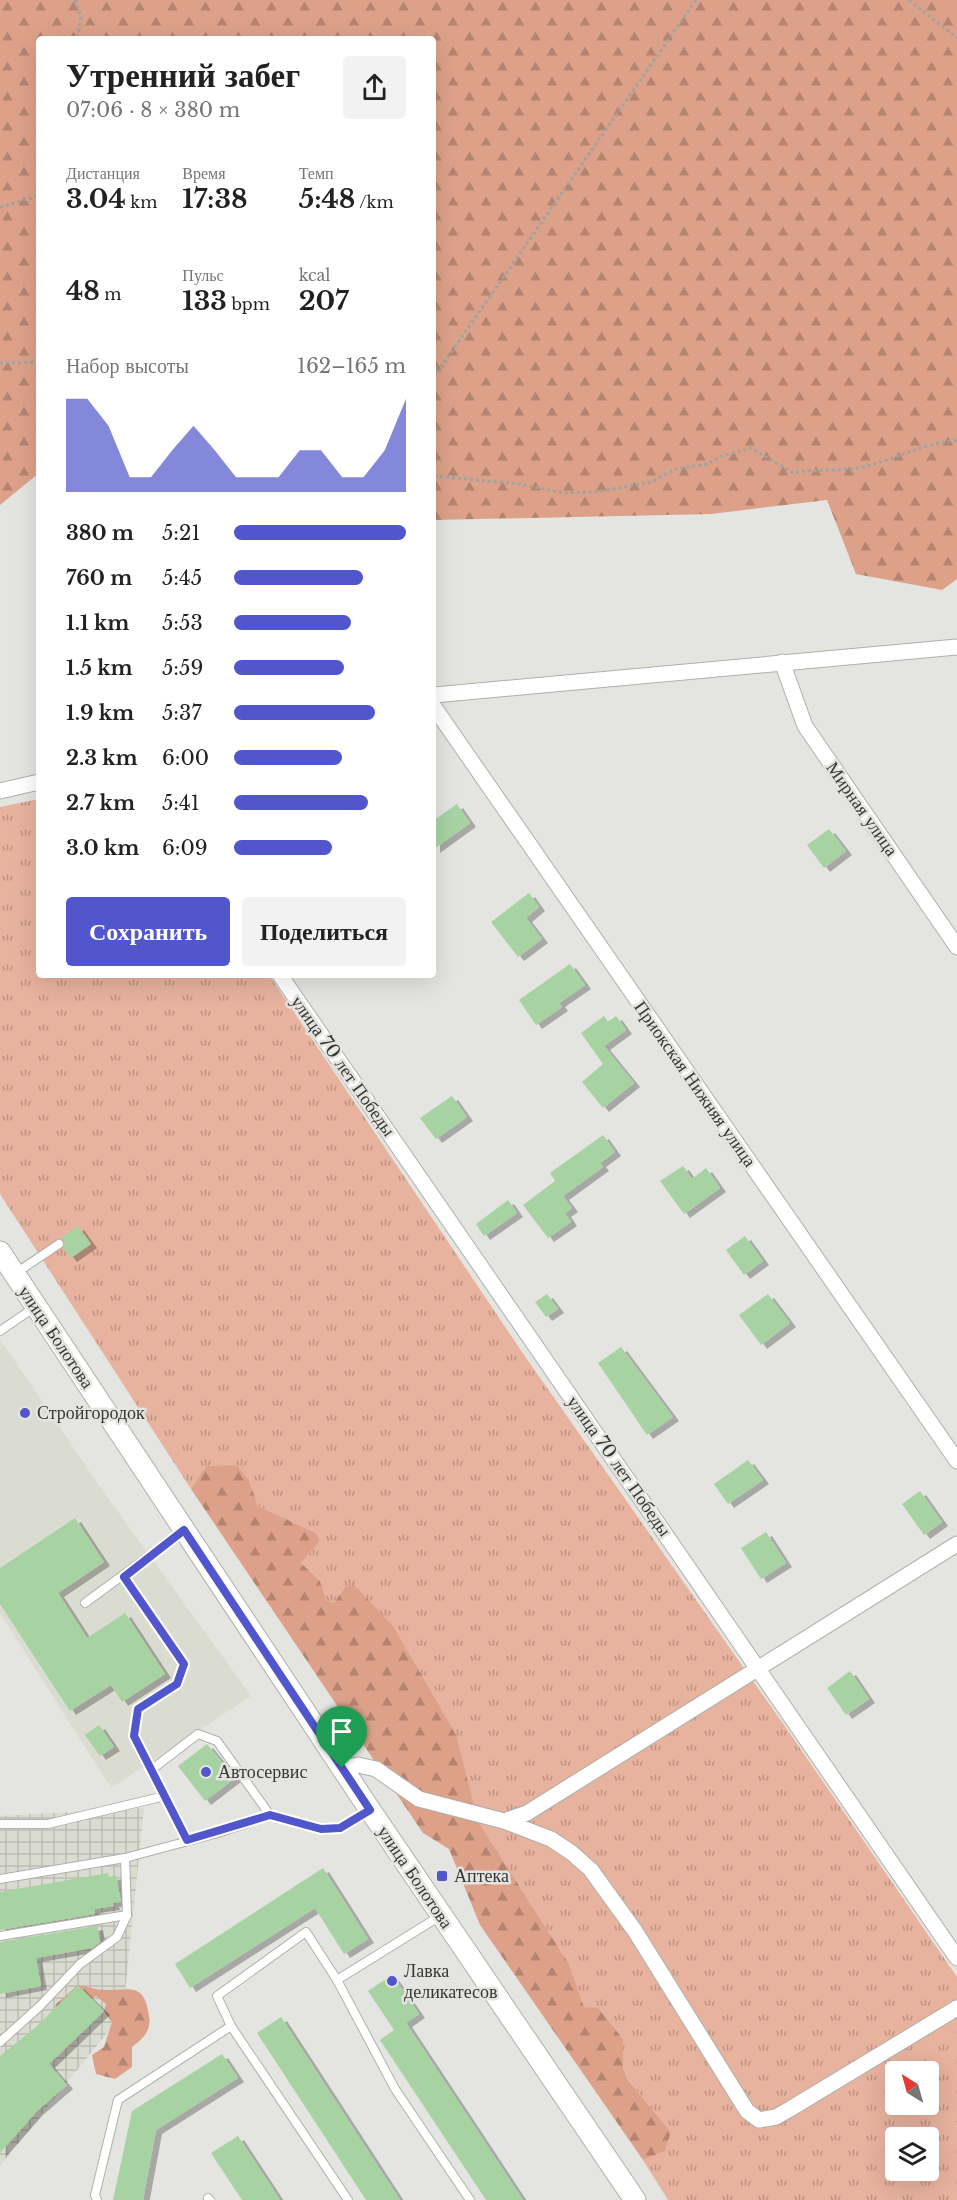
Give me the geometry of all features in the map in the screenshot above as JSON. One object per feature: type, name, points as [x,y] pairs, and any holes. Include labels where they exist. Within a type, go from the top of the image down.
[{"type":"main road","name":"улица Болотова","points":[[0,1252],[370,1810],[634,2200]]},
{"type":"street","points":[[436,695],[957,647]]},
{"type":"street","name":"Мирная улица","points":[[782,662],[805,726],[957,947]]},
{"type":"street","name":"Приокская Нижняя улица","points":[[436,709],[957,1461]]},
{"type":"street","points":[[0,791],[36,783]]},
{"type":"street","name":"улица 70 лет Победы","points":[[282,978],[957,1958]]},
{"type":"street","points":[[504,1821],[527,1813],[957,1544]]},
{"type":"street","points":[[342,1768],[358,1765],[376,1769],[419,1799],[504,1821],[551,1839],[572,1853],[591,1870],[634,1930],[747,2111],[759,2120],[776,2117],[957,2008]]},
{"type":"lane","points":[[14,1274],[59,1244]]},
{"type":"lane","points":[[0,1331],[36,1306]]},
{"type":"lane","points":[[85,1603],[124,1577],[184,1530]]},
{"type":"lane","points":[[124,1577],[184,1664],[177,1684],[138,1709],[134,1736],[187,1840]]},
{"type":"lane","points":[[151,1770],[198,1734],[217,1741],[270,1815]]},
{"type":"lane","points":[[0,1824],[48,1824],[165,1796]]},
{"type":"lane","points":[[0,1879],[125,1858],[270,1815],[321,1829],[340,1828],[370,1810]]},
{"type":"lane","points":[[0,2042],[40,2006],[80,1964],[117,1937],[127,1915],[125,1858]]},
{"type":"lane","points":[[0,1936],[127,1915]]},
{"type":"lane","points":[[337,1980],[441,1915]]},
{"type":"lane","points":[[348,2200],[231,2026],[217,1996],[306,1932],[337,1980],[395,2089],[470,2200]]},
{"type":"lane","points":[[97,2200],[95,2195],[118,2100],[231,2026]]},
{"type":"path","points":[[75,0],[81,17],[78,36]]},
{"type":"path","points":[[436,374],[696,0]]},
{"type":"path","points":[[909,0],[957,38]]},
{"type":"path","points":[[0,207],[36,197]]},
{"type":"path","points":[[0,363],[36,362]]},
{"type":"path","points":[[436,477],[519,484],[564,493],[596,492],[652,482],[675,469],[707,464],[722,456],[751,448],[793,473],[814,469],[861,468],[930,443],[957,440]]},
{"type":"shaded area","points":[[0,1339],[100,1487],[251,1696],[111,1788],[0,1613]]},
{"type":"shaded area","points":[[144,1808],[123,2013],[0,2166],[0,1816]]},
{"type":"green space","points":[[0,0],[957,0],[957,579],[942,590],[856,574],[827,500],[711,514],[436,520],[436,36],[36,36],[36,475],[0,505]]},
{"type":"green space","points":[[36,800],[36,978],[271,978],[524,1355],[793,1738],[957,1977],[957,2200],[668,2200],[643,2160],[665,2151],[671,2132],[628,2080],[623,2068],[623,2039],[584,2007],[569,1964],[478,1821],[345,1587],[334,1603],[325,1600],[320,1581],[301,1563],[320,1541],[316,1533],[258,1506],[249,1480],[237,1465],[206,1466],[191,1489],[0,1194],[0,807]]},
{"type":"green space","points":[[237,1465],[249,1480],[258,1506],[316,1533],[320,1541],[301,1563],[320,1581],[326,1600],[334,1603],[345,1587],[354,1585],[393,1626],[456,1735],[478,1821],[569,1964],[584,2007],[598,2008],[623,2039],[623,2068],[628,2080],[671,2132],[665,2151],[643,2160],[480,1925],[449,1849],[423,1833],[191,1489],[206,1466]]},
{"type":"green space","points":[[78,1985],[101,1990],[133,1990],[143,1997],[147,2004],[150,2021],[148,2030],[132,2047],[132,2067],[115,2079],[96,2074],[92,2055],[104,2047],[112,2022],[104,2011],[106,2004],[96,1996],[52,2018],[56,2004]]},
{"type":"building","points":[[457,804],[470,823],[436,848],[436,819]]},
{"type":"building","points":[[829,829],[846,851],[824,868],[807,845]]},
{"type":"building","points":[[529,893],[539,907],[526,918],[542,939],[518,957],[491,922]]},
{"type":"building","points":[[570,964],[585,985],[559,1003],[562,1007],[536,1025],[519,1000]]},
{"type":"building","points":[[604,1016],[608,1022],[616,1016],[626,1030],[604,1046],[634,1083],[603,1108],[582,1082],[603,1064],[581,1033]]},
{"type":"building","points":[[452,1096],[467,1117],[436,1139],[420,1118]]},
{"type":"building","points":[[603,1135],[615,1152],[600,1163],[603,1167],[563,1196],[572,1208],[565,1213],[571,1222],[548,1238],[523,1205],[555,1181],[550,1173]]},
{"type":"building","points":[[683,1166],[692,1179],[706,1168],[720,1188],[684,1214],[660,1181]]},
{"type":"building","points":[[508,1200],[517,1213],[484,1236],[476,1224]]},
{"type":"building","points":[[78,1226],[91,1244],[71,1258],[63,1248],[65,1243],[61,1238]]},
{"type":"building","points":[[745,1236],[763,1261],[744,1275],[726,1250]]},
{"type":"building","points":[[547,1294],[558,1309],[546,1317],[535,1302]]},
{"type":"building","points":[[768,1294],[790,1323],[761,1345],[739,1315]]},
{"type":"building","points":[[621,1347],[673,1417],[647,1435],[598,1363]]},
{"type":"building","points":[[748,1460],[763,1480],[728,1504],[714,1484]]},
{"type":"building","points":[[920,1491],[942,1522],[924,1535],[902,1504]]},
{"type":"building","points":[[75,1518],[104,1562],[58,1593],[87,1638],[125,1613],[165,1674],[122,1702],[111,1685],[70,1711],[0,1604],[0,1568]]},
{"type":"building","points":[[766,1532],[786,1563],[761,1579],[741,1548]]},
{"type":"building","points":[[850,1671],[869,1699],[846,1715],[827,1688]]},
{"type":"building","points":[[99,1725],[114,1747],[100,1756],[85,1735]]},
{"type":"building","name":"Автосервис","points":[[207,1744],[235,1778],[205,1801],[178,1766]]},
{"type":"building","points":[[323,1868],[368,1939],[344,1954],[315,1908],[190,1988],[175,1964]]},
{"type":"building","points":[[108,1873],[109,1877],[116,1875],[121,1902],[113,1903],[114,1906],[94,1909],[95,1914],[0,1930],[0,1892]]},
{"type":"building","points":[[97,1926],[100,1942],[92,1948],[36,1958],[41,1986],[0,1994],[0,1942]]},
{"type":"building","points":[[392,1975],[419,2014],[406,2023],[523,2200],[486,2200],[380,2040],[394,2030],[368,1991]]},
{"type":"building","points":[[78,1985],[104,2011],[49,2064],[67,2085],[37,2111],[0,2153],[0,2056],[36,2027]]},
{"type":"building","points":[[281,2017],[400,2200],[366,2200],[257,2033]]},
{"type":"building","points":[[222,2054],[238,2078],[156,2130],[143,2200],[113,2200],[132,2111]]},
{"type":"building","points":[[238,2136],[280,2200],[242,2200],[211,2153]]},
{"type":"place","name":"Стройгородок","points":[[25,1413]]},
{"type":"place","name":"Автосервис","points":[[206,1772]]},
{"type":"place","name":"Аптека","points":[[442,1876]]},
{"type":"place","name":"Лавка деликатесов","points":[[392,1981]]},
{"type":"route","points":[[184,1530],[342,1768],[370,1810],[340,1828],[321,1829],[270,1815],[218,1833],[187,1840],[134,1736],[138,1709],[177,1684],[184,1664],[124,1577],[184,1530]]}]
